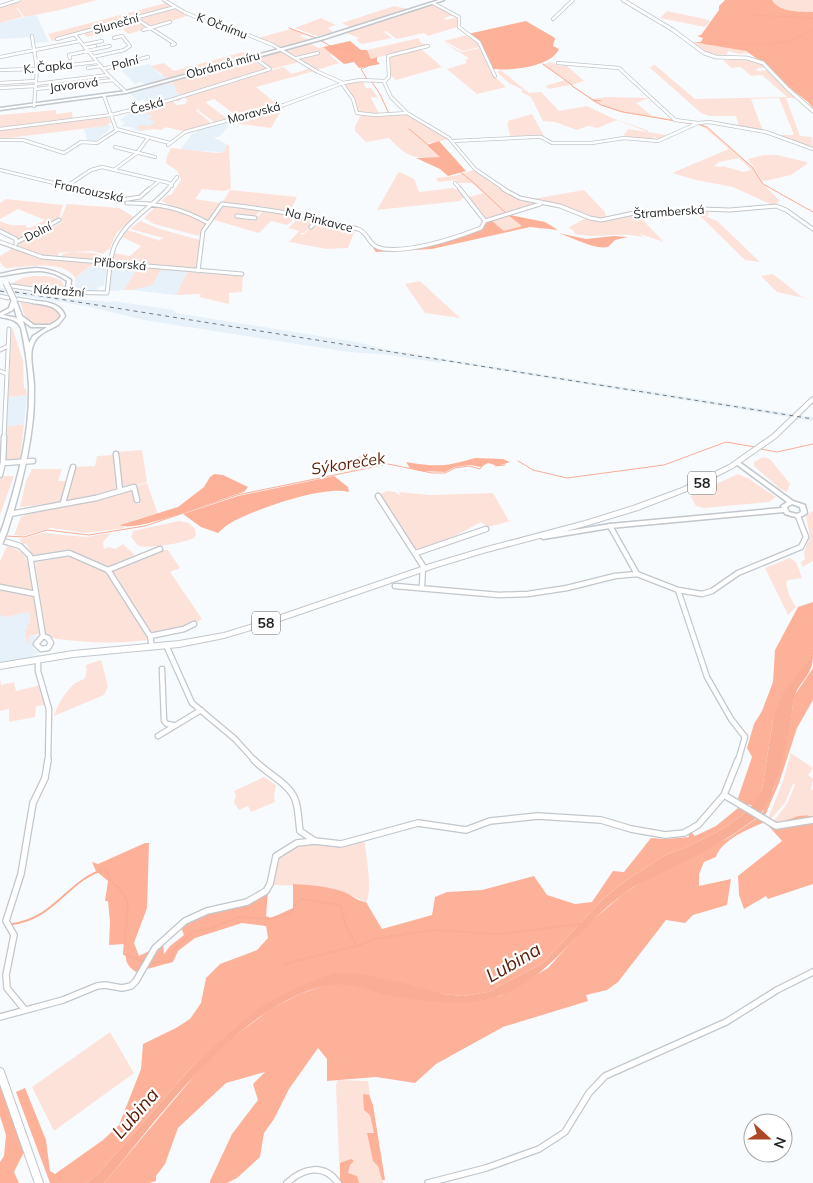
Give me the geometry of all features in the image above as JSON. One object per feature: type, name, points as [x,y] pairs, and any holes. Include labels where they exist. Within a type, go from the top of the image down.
[{"type":"main road","name":"Obránců míru","points":[[0,109],[34,106],[126,92],[281,50],[442,0]]},
{"type":"main road","points":[[0,269],[18,272]]},
{"type":"main road","points":[[0,541],[25,461],[31,416],[29,352],[24,328],[16,300],[1,274],[39,270],[61,275],[70,282],[67,293]]},
{"type":"main road","points":[[6,283],[10,276],[18,272]]},
{"type":"main road","points":[[0,315],[10,310],[16,300]]},
{"type":"main road","points":[[29,352],[34,337],[63,317],[62,311],[51,305],[35,302]]},
{"type":"main road","points":[[0,315],[15,318],[24,328]]},
{"type":"main road","points":[[20,315],[33,326],[54,325]]},
{"type":"main road","name":"58","points":[[0,666],[38,658],[198,641],[236,633],[492,547],[638,508],[688,490],[738,464],[781,432],[813,399]]},
{"type":"main road","points":[[738,464],[791,502]]},
{"type":"main road","points":[[784,510],[785,504],[791,502],[799,503],[804,508]]},
{"type":"main road","points":[[804,508],[813,507]]},
{"type":"main road","points":[[492,547],[580,529],[784,510],[790,515],[798,516],[804,513],[804,508]]},
{"type":"street","points":[[0,6],[18,0]]},
{"type":"street","name":"K Očnímu","points":[[164,0],[175,7],[214,24],[239,31],[281,50],[342,84]]},
{"type":"street","points":[[553,18],[573,0]]},
{"type":"street","points":[[623,0],[649,18],[672,30],[704,53],[728,58],[751,58],[761,62],[777,74],[786,88],[809,104],[813,111]]},
{"type":"street","points":[[433,3],[459,16],[459,28],[479,42],[495,76]]},
{"type":"street","name":"Sluneční","points":[[57,39],[76,36],[175,7]]},
{"type":"street","points":[[135,18],[173,44],[180,43]]},
{"type":"street","points":[[143,30],[170,22]]},
{"type":"street","points":[[32,36],[37,69],[34,106]]},
{"type":"street","points":[[76,36],[108,75],[126,92]]},
{"type":"street","points":[[93,57],[124,50],[130,46],[122,36],[114,38]]},
{"type":"street","points":[[0,56],[80,41]]},
{"type":"street","points":[[83,45],[102,41]]},
{"type":"street","points":[[85,48],[95,46]]},
{"type":"street","points":[[70,58],[69,55],[110,46]]},
{"type":"street","points":[[384,82],[389,77],[388,56],[428,46]]},
{"type":"street","points":[[296,58],[318,53]]},
{"type":"street","name":"Polní","points":[[88,68],[102,68],[148,57]]},
{"type":"street","name":"Česká","points":[[0,129],[69,122],[111,115],[158,103],[270,69],[253,57]]},
{"type":"street","name":"K. Čapka","points":[[0,70],[37,69],[97,62]]},
{"type":"street","points":[[558,63],[620,68],[672,119],[696,124]]},
{"type":"street","points":[[0,88],[108,75]]},
{"type":"street","name":"Javorová","points":[[36,85],[113,80]]},
{"type":"street","name":"Moravská","points":[[148,138],[170,144],[187,131],[285,105],[342,84],[357,80],[384,82]]},
{"type":"street","points":[[0,82],[36,85]]},
{"type":"street","name":"Štramberská","points":[[384,82],[391,97],[407,113],[453,141],[470,165],[486,178],[513,195],[541,203],[557,205],[601,220],[635,213],[664,213],[700,209],[730,210],[776,206],[786,210],[813,229]]},
{"type":"street","points":[[342,84],[353,99],[357,113],[379,115],[407,113]]},
{"type":"street","points":[[104,96],[117,130]]},
{"type":"street","points":[[453,141],[534,137],[552,143],[592,143],[624,138],[658,141],[696,124],[709,122],[766,132],[813,149]]},
{"type":"street","points":[[0,140],[21,139],[47,146],[63,153],[81,142],[98,142],[117,130],[148,138],[137,153],[115,169]]},
{"type":"street","points":[[116,147],[155,158]]},
{"type":"street","points":[[67,186],[94,168],[106,167],[170,183],[172,186]]},
{"type":"street","name":"Francouzská","points":[[0,170],[128,200],[140,197],[160,181]]},
{"type":"street","points":[[111,264],[117,241],[123,231],[155,203],[172,186],[177,178]]},
{"type":"street","points":[[455,183],[484,221]]},
{"type":"street","points":[[126,203],[167,205],[190,213],[208,223]]},
{"type":"street","name":"Na Pinkavce","points":[[198,271],[201,239],[208,223],[222,204],[264,208],[360,230],[373,246],[382,248],[423,244],[473,232],[481,228],[484,221],[541,203]]},
{"type":"street","points":[[252,221],[264,208]]},
{"type":"street","points":[[237,216],[255,218]]},
{"type":"street","name":"Dolní","points":[[13,246],[17,242],[59,220]]},
{"type":"street","points":[[311,227],[317,220]]},
{"type":"street","name":"Dolní","points":[[0,231],[16,239],[17,242]]},
{"type":"street","name":"Příborská","points":[[0,242],[42,257],[242,274]]},
{"type":"street","name":"Nádražní","points":[[12,286],[67,293],[107,293],[111,264]]},
{"type":"street","points":[[0,296],[8,298]]},
{"type":"street","points":[[16,300],[35,302]]},
{"type":"street","points":[[0,475],[3,463],[3,406],[7,374],[9,329]]},
{"type":"street","points":[[0,350],[8,346]]},
{"type":"street","points":[[0,371],[7,374]]},
{"type":"street","points":[[116,454],[120,491]]},
{"type":"street","points":[[3,463],[32,461]]},
{"type":"street","points":[[64,503],[73,467]]},
{"type":"street","points":[[10,514],[96,498],[134,486],[137,500]]},
{"type":"street","points":[[378,496],[423,566],[422,586]]},
{"type":"street","points":[[396,586],[422,586],[498,595],[528,594],[560,589],[615,576],[636,574],[678,590],[696,594],[709,593],[734,575],[799,549],[804,544],[806,537],[798,516]]},
{"type":"street","points":[[610,526],[636,574]]},
{"type":"street","points":[[416,553],[486,529]]},
{"type":"street","points":[[0,541],[20,546],[27,551],[31,559],[43,636]]},
{"type":"street","points":[[108,570],[160,548]]},
{"type":"street","points":[[31,559],[69,554],[108,570],[150,636],[152,647]]},
{"type":"street","points":[[0,587],[36,594]]},
{"type":"street","points":[[0,1017],[63,1000],[101,985],[126,988],[134,983],[155,948],[192,916],[248,902],[262,895],[270,884],[276,856],[285,848],[297,843],[315,841],[341,844],[418,823],[466,830],[497,820],[542,816],[571,820],[597,820],[644,832],[674,835],[684,833],[698,825],[724,795],[743,748],[745,737],[731,719],[708,677],[678,590]]},
{"type":"street","points":[[150,636],[184,629],[194,624]]},
{"type":"street","points":[[166,645],[192,703],[235,739],[262,769],[292,791],[296,802],[300,831],[297,843]]},
{"type":"street","points":[[25,1010],[7,988],[6,975],[14,936],[6,921],[21,874],[33,803],[48,768],[49,709],[38,671],[38,658]]},
{"type":"street","points":[[162,669],[164,721],[167,724],[173,725]]},
{"type":"street","points":[[158,736],[200,710]]},
{"type":"street","points":[[724,795],[759,817],[779,826],[801,820],[813,820]]},
{"type":"street","points":[[300,831],[315,841]]},
{"type":"street","points":[[428,1183],[486,1168],[539,1149],[565,1132],[589,1093],[605,1076],[726,1022],[777,990],[813,972]]},
{"type":"street","points":[[0,1072],[39,1183]]},
{"type":"street","points":[[287,1183],[295,1176],[316,1168],[330,1172],[338,1183]]},
{"type":"shaded area","points":[[19,0],[97,0],[24,17],[17,7],[23,17],[0,23],[0,4]]},
{"type":"shaded area","points":[[725,0],[772,0],[775,4],[785,9],[813,12],[813,108],[788,87],[770,68],[746,51],[693,42],[701,42],[703,38],[697,36],[701,35],[719,10],[719,6]]},
{"type":"shaded area","points":[[772,0],[813,0],[813,12],[785,9],[775,4]]},
{"type":"shaded area","points":[[166,3],[173,7],[57,40],[52,41],[48,34]]},
{"type":"shaded area","points":[[433,4],[454,15],[444,18],[446,20],[458,17],[457,27],[428,36],[424,33],[397,39],[386,31],[380,33],[384,32],[392,38],[362,44],[356,40],[359,38],[346,33]]},
{"type":"shaded area","points":[[394,6],[408,9],[351,28],[342,23]]},
{"type":"shaded area","points":[[175,8],[190,15],[150,28],[138,18]]},
{"type":"shaded area","points":[[667,11],[710,21],[705,27],[660,18]]},
{"type":"shaded area","points":[[36,15],[49,42],[32,43],[31,37],[0,39],[0,23]]},
{"type":"shaded area","points":[[321,18],[336,25],[328,28],[335,33],[317,36],[295,28]]},
{"type":"shaded area","points":[[135,19],[147,29],[128,34],[123,30],[127,28],[87,37],[84,34]]},
{"type":"shaded area","points":[[526,21],[555,38],[553,46],[559,49],[555,55],[539,64],[520,68],[493,69],[480,42],[468,34]]},
{"type":"shaded area","points":[[291,29],[305,34],[300,36],[309,40],[280,48],[258,38]]},
{"type":"shaded area","points":[[467,35],[476,41],[480,47],[463,51],[444,41]]},
{"type":"shaded area","points":[[419,38],[420,42],[427,45],[420,48],[442,67],[396,80],[390,75],[388,58],[392,54],[371,59],[367,50]]},
{"type":"shaded area","points":[[350,41],[361,50],[367,50],[371,59],[377,57],[377,61],[380,64],[359,68],[354,62],[344,64],[323,47]]},
{"type":"shaded area","points":[[442,42],[462,52],[480,48],[494,76],[506,87],[477,94],[447,69],[467,63],[465,60],[469,58]]},
{"type":"shaded area","points":[[690,42],[737,48],[749,53],[739,54],[728,51],[726,57],[707,52]]},
{"type":"shaded area","points":[[311,44],[319,48],[323,47],[333,54],[330,55],[339,63],[317,70],[285,50]]},
{"type":"shaded area","points":[[243,52],[250,57],[149,85],[148,83],[167,78],[151,66],[164,63],[174,71]]},
{"type":"shaded area","points":[[278,52],[284,53],[299,62],[272,69],[256,58]]},
{"type":"shaded area","points":[[251,59],[266,69],[182,96],[174,90],[177,88],[170,83],[153,88],[154,90],[151,88],[169,82],[177,86],[171,82]]},
{"type":"shaded area","points":[[749,59],[761,63],[766,67],[756,69],[758,71],[769,70],[784,87],[799,98],[786,98],[800,136],[812,137],[813,148],[776,135],[794,135],[779,98],[751,99],[763,131],[739,127],[736,116],[709,116],[701,113],[649,67],[655,65],[695,99],[787,97],[762,75],[751,76],[741,67],[731,68],[723,60]]},
{"type":"shaded area","points":[[551,62],[560,66],[566,65],[584,81],[572,85],[592,99],[606,97],[649,98],[636,103],[652,116],[700,124],[707,127],[753,167],[763,183],[760,181],[780,201],[770,204],[733,187],[672,173],[729,149],[705,128],[698,125],[619,112],[595,103],[570,85],[549,89],[545,86],[565,80],[542,65]],"holes":[[[739,158],[751,170],[744,172],[723,166],[714,166],[719,162]]]},
{"type":"shaded area","points":[[149,64],[161,75],[163,74],[169,79],[146,86],[142,82],[135,84],[121,70]]},
{"type":"shaded area","points":[[283,67],[292,74],[310,68],[315,71],[256,87],[279,106],[238,117],[214,99],[205,102],[229,120],[215,123],[198,110],[201,108],[196,110],[212,124],[183,131],[166,127],[161,130],[138,131],[142,129],[136,128],[140,125],[149,126],[155,122],[148,119],[152,117],[151,115],[140,112],[130,115],[134,111],[168,101],[173,101],[176,105],[186,104],[185,102],[188,101],[184,97]]},
{"type":"shaded area","points":[[501,70],[529,93],[541,92],[559,111],[587,106],[648,132],[617,120],[597,128],[589,126],[610,118],[577,130],[555,122],[543,121],[531,97],[521,92],[523,90],[509,83],[497,72]]},
{"type":"shaded area","points":[[357,80],[363,81],[366,88],[371,88],[378,98],[371,97],[380,115],[358,113],[355,100],[344,84]]},
{"type":"shaded area","points":[[169,82],[179,88],[174,89],[182,96],[151,104],[144,99],[138,101],[129,93]]},
{"type":"shaded area","points":[[284,106],[271,128],[232,123],[239,118],[268,114],[269,111]]},
{"type":"shaded area","points":[[144,109],[183,131],[166,127],[161,130],[153,128],[140,131],[134,130],[135,128],[121,126],[125,123],[120,120],[128,114]]},
{"type":"shaded area","points":[[56,110],[56,114],[72,112],[73,120],[0,129],[0,115]]},
{"type":"shaded area","points":[[407,113],[449,139],[426,144],[441,157],[412,156],[407,154],[389,138],[366,142],[355,131],[355,126],[361,115]]},
{"type":"shaded area","points":[[532,114],[544,136],[511,138],[507,124],[508,121]]},
{"type":"shaded area","points":[[108,117],[111,122],[106,126],[0,139],[0,130]]},
{"type":"shaded area","points":[[226,122],[231,123],[219,137],[213,137],[228,145],[224,152],[180,150],[192,134],[195,134],[199,129]]},
{"type":"shaded area","points":[[110,125],[108,131],[95,141],[87,140],[84,129]]},
{"type":"shaded area","points":[[628,129],[672,136],[660,140],[650,134],[657,140],[622,138]]},
{"type":"shaded area","points":[[439,141],[466,171],[448,176],[440,169],[416,158],[440,157],[427,145]]},
{"type":"shaded area","points":[[227,145],[229,145],[231,189],[223,191],[202,189],[195,199],[220,203],[214,211],[211,211],[214,212],[208,221],[161,201],[168,195],[171,195],[181,180],[177,171],[166,163],[171,148],[217,153],[224,152]]},
{"type":"shaded area","points":[[764,155],[777,155],[807,162],[807,164],[791,175],[765,181],[762,180],[748,159]]},
{"type":"shaded area","points":[[474,170],[512,195],[538,204],[519,208],[500,217],[484,219],[467,198],[483,193],[472,183],[458,183],[456,180],[438,182],[436,178],[453,176]]},
{"type":"shaded area","points":[[400,172],[414,179],[419,192],[453,188],[458,190],[464,197],[460,201],[377,210]]},
{"type":"shaded area","points":[[230,190],[297,197],[289,213],[265,207],[222,203]]},
{"type":"shaded area","points":[[584,190],[605,212],[606,219],[594,218],[569,208],[527,200]]},
{"type":"shaded area","points":[[6,199],[63,205],[59,219],[21,240],[15,235],[0,230],[0,221],[11,225],[27,225],[25,227],[30,228],[45,220],[18,209],[0,219],[0,203]]},
{"type":"shaded area","points":[[67,204],[119,208],[134,217],[116,234],[110,248],[103,254],[93,251],[55,253],[59,253],[57,258],[40,256],[18,247],[20,242],[63,222],[60,220]]},
{"type":"shaded area","points":[[221,205],[262,209],[254,218],[239,218],[253,219],[252,222],[265,209],[297,216],[287,225],[271,221],[259,233],[211,219]]},
{"type":"shaded area","points":[[156,206],[196,217],[206,224],[199,236],[154,224],[144,218]]},
{"type":"shaded area","points":[[705,210],[710,214],[707,217],[717,221],[760,262],[745,260],[695,211]]},
{"type":"shaded area","points":[[636,213],[664,242],[640,234],[643,237],[634,235],[592,236],[575,234],[573,230],[568,228],[587,217],[596,220]]},
{"type":"shaded area","points":[[510,215],[545,222],[558,230],[530,227],[432,249],[376,252],[373,248],[421,245],[477,230],[486,221],[491,220],[504,231],[522,226]]},
{"type":"shaded area","points":[[509,216],[523,226],[504,231],[491,220]]},
{"type":"shaded area","points":[[300,217],[316,221],[304,233],[300,233],[303,235],[317,221],[355,230],[348,248],[327,249],[289,242],[299,231],[288,228]]},
{"type":"shaded area","points":[[140,221],[160,229],[200,240],[196,268],[122,263],[113,259],[114,253],[130,256],[141,246],[122,237],[128,230],[158,241],[163,238],[130,229]]},
{"type":"shaded area","points":[[558,233],[586,239],[614,236],[628,237],[615,240],[608,247],[596,247]]},
{"type":"shaded area","points":[[13,248],[42,258],[94,263],[75,278],[69,272],[52,266],[5,268],[0,262],[0,256]]},
{"type":"shaded area","points":[[72,252],[94,253],[109,258],[108,262],[59,258],[63,254]]},
{"type":"shaded area","points":[[94,263],[106,265],[107,267],[104,286],[98,287],[97,291],[80,292],[75,289],[75,278]]},
{"type":"shaded area","points":[[113,266],[138,267],[124,290],[111,291],[109,289]]},
{"type":"shaded area","points":[[138,267],[168,270],[160,271],[152,285],[124,290]]},
{"type":"shaded area","points":[[159,269],[188,271],[176,295],[132,290],[151,284]]},
{"type":"shaded area","points":[[188,271],[243,275],[242,292],[229,293],[229,304],[199,297],[201,294],[176,295]]},
{"type":"shaded area","points":[[773,274],[802,297],[813,300],[777,292],[761,276]]},
{"type":"shaded area","points":[[48,276],[61,280],[64,286],[57,289],[11,284],[22,278]]},
{"type":"shaded area","points":[[420,281],[460,318],[425,313],[405,284]]},
{"type":"shaded area","points":[[0,288],[65,298],[113,301],[174,310],[176,313],[356,342],[389,350],[813,417],[813,421],[442,361],[440,363],[390,355],[349,352],[144,320],[86,306],[0,292]]},
{"type":"shaded area","points":[[20,302],[54,308],[58,310],[60,317],[49,324],[35,325],[24,314]]},
{"type":"shaded area","points":[[12,327],[23,361],[24,389],[26,388],[27,395],[8,397]]},
{"type":"shaded area","points":[[27,395],[24,424],[5,427],[8,397]]},
{"type":"shaded area","points":[[24,424],[20,459],[3,461],[5,427]]},
{"type":"shaded area","points":[[142,450],[147,482],[122,490],[117,452]]},
{"type":"shaded area","points":[[365,454],[382,461],[384,464],[346,472],[337,471],[335,465],[338,461],[347,461]]},
{"type":"shaded area","points":[[113,455],[118,489],[107,494],[65,502],[74,467],[95,466],[97,456]]},
{"type":"shaded area","points":[[763,457],[770,459],[790,484],[787,492],[779,488],[754,466],[754,462]]},
{"type":"shaded area","points":[[475,458],[503,459],[510,462],[498,466],[488,463],[481,467],[470,465],[455,467],[445,472],[420,471],[410,468],[406,462],[440,465]]},
{"type":"shaded area","points":[[32,469],[62,469],[58,481],[68,481],[63,502],[20,507],[26,481]]},
{"type":"shaded area","points":[[214,474],[223,475],[248,487],[244,492],[160,520],[129,526],[120,525],[178,507],[204,487]]},
{"type":"shaded area","points":[[738,474],[776,497],[769,502],[704,508],[696,506],[691,497],[692,495]]},
{"type":"shaded area","points":[[1,476],[14,476],[0,515],[0,480]]},
{"type":"shaded area","points":[[334,476],[348,487],[349,492],[324,492],[291,499],[245,516],[230,523],[218,533],[201,527],[183,514],[238,496]]},
{"type":"shaded area","points":[[147,483],[158,514],[121,525],[125,528],[86,533],[51,528],[22,536],[14,535],[21,517],[36,511],[133,489],[137,504],[139,504],[136,488]]},
{"type":"shaded area","points":[[387,491],[395,492],[401,496],[399,492],[430,495],[493,493],[509,521],[515,520],[488,527],[481,522],[447,540],[417,551],[394,520],[379,495]]},
{"type":"shaded area","points":[[813,511],[813,561],[802,567],[801,562],[805,559],[804,552],[810,537],[806,516]]},
{"type":"shaded area","points":[[179,521],[189,523],[195,529],[196,535],[194,538],[167,545],[144,547],[139,546],[131,537],[133,531]]},
{"type":"shaded area","points":[[43,533],[86,537],[111,533],[103,542],[104,549],[109,547],[115,549],[123,544],[135,555],[109,567],[71,553],[34,557],[26,544],[23,544],[19,539]]},
{"type":"shaded area","points":[[7,546],[21,552],[25,557],[29,568],[31,591],[0,585],[0,561]]},
{"type":"shaded area","points":[[157,550],[168,550],[180,568],[170,572],[202,619],[193,624],[191,621],[187,626],[150,633],[111,570]]},
{"type":"shaded area","points":[[71,556],[104,569],[149,640],[88,642],[51,638],[49,634],[46,634],[35,562]]},
{"type":"shaded area","points":[[790,558],[796,562],[802,578],[786,582],[789,595],[796,607],[788,615],[765,568]]},
{"type":"shaded area","points":[[0,589],[34,597],[39,634],[29,636],[29,643],[27,643],[25,630],[28,629],[27,624],[30,623],[29,612],[5,617],[0,615]]},
{"type":"shaded area","points":[[813,602],[813,655],[773,720],[762,790],[753,805],[744,804],[738,798],[752,757],[747,748],[754,724],[762,711],[773,682],[775,650],[798,607]]},
{"type":"shaded area","points":[[29,611],[30,624],[25,631],[27,643],[29,636],[39,635],[33,643],[33,648],[39,653],[33,657],[0,662],[0,615],[5,617]]},
{"type":"shaded area","points":[[813,655],[811,668],[794,698],[790,727],[775,785],[765,807],[753,820],[728,838],[628,891],[605,909],[542,970],[525,983],[506,993],[484,1000],[438,1002],[402,998],[346,985],[336,985],[313,989],[270,1010],[243,1030],[192,1078],[104,1183],[86,1183],[98,1174],[189,1070],[215,1045],[264,1005],[295,989],[332,973],[354,973],[396,981],[443,994],[463,996],[488,992],[543,963],[602,900],[625,881],[667,854],[687,847],[719,831],[747,812],[762,790],[773,720],[782,694]]},
{"type":"shaded area","points":[[101,660],[108,686],[104,695],[54,716],[59,703],[67,692],[74,684],[85,678],[86,665]]},
{"type":"shaded area","points":[[813,668],[813,700],[797,728],[779,783],[764,818],[762,813],[774,788],[790,726],[794,696]]},
{"type":"shaded area","points":[[0,676],[1,685],[14,682],[16,691],[41,685],[45,705],[36,706],[35,717],[9,722],[9,709],[0,711]]},
{"type":"shaded area","points":[[791,753],[813,768],[808,775],[813,779],[811,789],[813,790],[813,817],[809,816],[772,823],[787,804],[795,785],[793,784],[785,803],[770,820],[768,818],[782,784]]},
{"type":"shaded area","points":[[264,777],[276,785],[275,802],[251,812],[248,806],[239,810],[234,802],[236,796],[234,791]]},
{"type":"shaded area","points":[[738,808],[747,812],[719,831],[687,847],[667,854],[625,881],[602,900],[543,963],[488,992],[463,996],[443,994],[332,973],[236,1026],[189,1070],[98,1174],[86,1183],[50,1183],[16,1092],[25,1088],[46,1140],[50,1171],[55,1174],[103,1140],[119,1125],[141,1069],[143,1044],[190,1019],[201,1003],[206,978],[220,964],[257,950],[268,938],[266,926],[242,923],[195,938],[178,951],[173,962],[136,972],[128,964],[125,944],[109,945],[110,922],[108,901],[105,901],[108,881],[96,871],[92,862],[98,864],[145,843],[149,843],[147,908],[134,943],[139,956],[163,944],[164,954],[170,946],[184,935],[181,927],[193,918],[255,901],[268,891],[266,916],[271,918],[293,908],[293,884],[335,889],[366,902],[382,929],[432,915],[435,897],[447,892],[482,890],[534,876],[547,895],[575,904],[592,902],[613,871],[624,872],[651,838],[689,837],[688,833],[691,832],[695,836],[716,826]]},
{"type":"shaded area","points":[[800,816],[813,817],[813,884],[768,899],[766,896],[744,909],[739,895],[738,876],[782,841],[765,822],[744,831],[730,840],[716,857],[704,862],[699,874],[699,886],[731,879],[727,905],[693,915],[685,923],[666,920],[618,982],[607,990],[586,995],[588,1001],[503,1027],[436,1064],[415,1083],[376,1077],[327,1081],[327,1059],[318,1048],[289,1089],[274,1119],[264,1133],[260,1157],[237,1178],[227,1183],[210,1183],[232,1134],[258,1100],[253,1084],[265,1072],[226,1083],[178,1128],[165,1164],[156,1176],[156,1181],[149,1183],[104,1183],[205,1063],[232,1038],[271,1009],[300,994],[331,983],[346,984],[425,1000],[449,1002],[500,996],[548,968],[587,925],[623,894],[643,881],[730,837],[757,818],[777,822]]},
{"type":"shaded area","points":[[362,841],[365,843],[368,874],[369,890],[366,902],[335,889],[274,885],[272,883],[279,856],[301,845],[313,844],[337,846],[340,848]]},
{"type":"shaded area","points":[[110,1032],[134,1073],[54,1131],[32,1087]]},
{"type":"shaded area","points":[[338,1080],[368,1081],[383,1183],[340,1183],[336,1085]]},
{"type":"shaded area","points":[[0,1085],[24,1152],[14,1172],[19,1183],[0,1183],[0,1162],[4,1156],[6,1135],[0,1116]]},
{"type":"shaded area","points":[[363,1094],[369,1095],[373,1105],[385,1180],[382,1180],[378,1166],[373,1161],[367,1133],[374,1133],[370,1115],[364,1110]]},
{"type":"shaded area","points":[[351,1159],[354,1161],[350,1165],[348,1173],[357,1176],[359,1183],[340,1183],[340,1163]]},
{"type":"waterway","points":[[752,15],[813,18]]},
{"type":"waterway","points":[[289,28],[316,38]]},
{"type":"waterway","points":[[705,44],[769,44],[790,41],[813,31]]},
{"type":"waterway","points":[[320,40],[332,47],[354,51],[372,61],[372,64],[361,69],[367,79]]},
{"type":"waterway","points":[[543,64],[572,85]]},
{"type":"waterway","points":[[371,81],[380,94],[389,114]]},
{"type":"waterway","points":[[572,86],[593,100]]},
{"type":"waterway","points":[[593,100],[601,101]]},
{"type":"waterway","points":[[593,100],[601,105],[623,112],[693,124]]},
{"type":"waterway","points":[[697,124],[707,127],[752,167],[763,184],[813,212]]},
{"type":"waterway","points":[[409,129],[475,184],[506,213]]},
{"type":"waterway","points":[[510,216],[528,220],[541,228]]},
{"type":"waterway","name":"Sýkoreček","points":[[518,461],[533,470],[567,478],[664,465],[726,442],[755,447]]},
{"type":"waterway","name":"Sýkoreček","points":[[761,449],[777,452],[813,444]]},
{"type":"waterway","name":"Sýkoreček","points":[[6,536],[24,537],[47,530],[89,535],[145,526],[237,495],[388,464],[432,473],[445,473],[455,468],[469,466],[480,469],[482,466]]},
{"type":"waterway","name":"Sýkoreček","points":[[495,466],[505,465]]},
{"type":"waterway","points":[[12,924],[27,921],[40,914],[82,880],[94,873],[107,869],[111,881],[119,888],[128,902],[124,954],[143,961]]},
{"type":"waterway","name":"Lubina","points":[[150,963],[169,961],[176,947],[193,932],[212,928],[238,917],[269,919],[292,913],[296,903],[302,899],[340,905],[347,929],[357,946],[375,939],[432,930],[499,934],[581,924]]},
{"type":"waterway","points":[[284,964],[356,946]]},
{"type":"railway","points":[[0,291],[5,292]]},
{"type":"railway","points":[[15,292],[813,419]]}]
